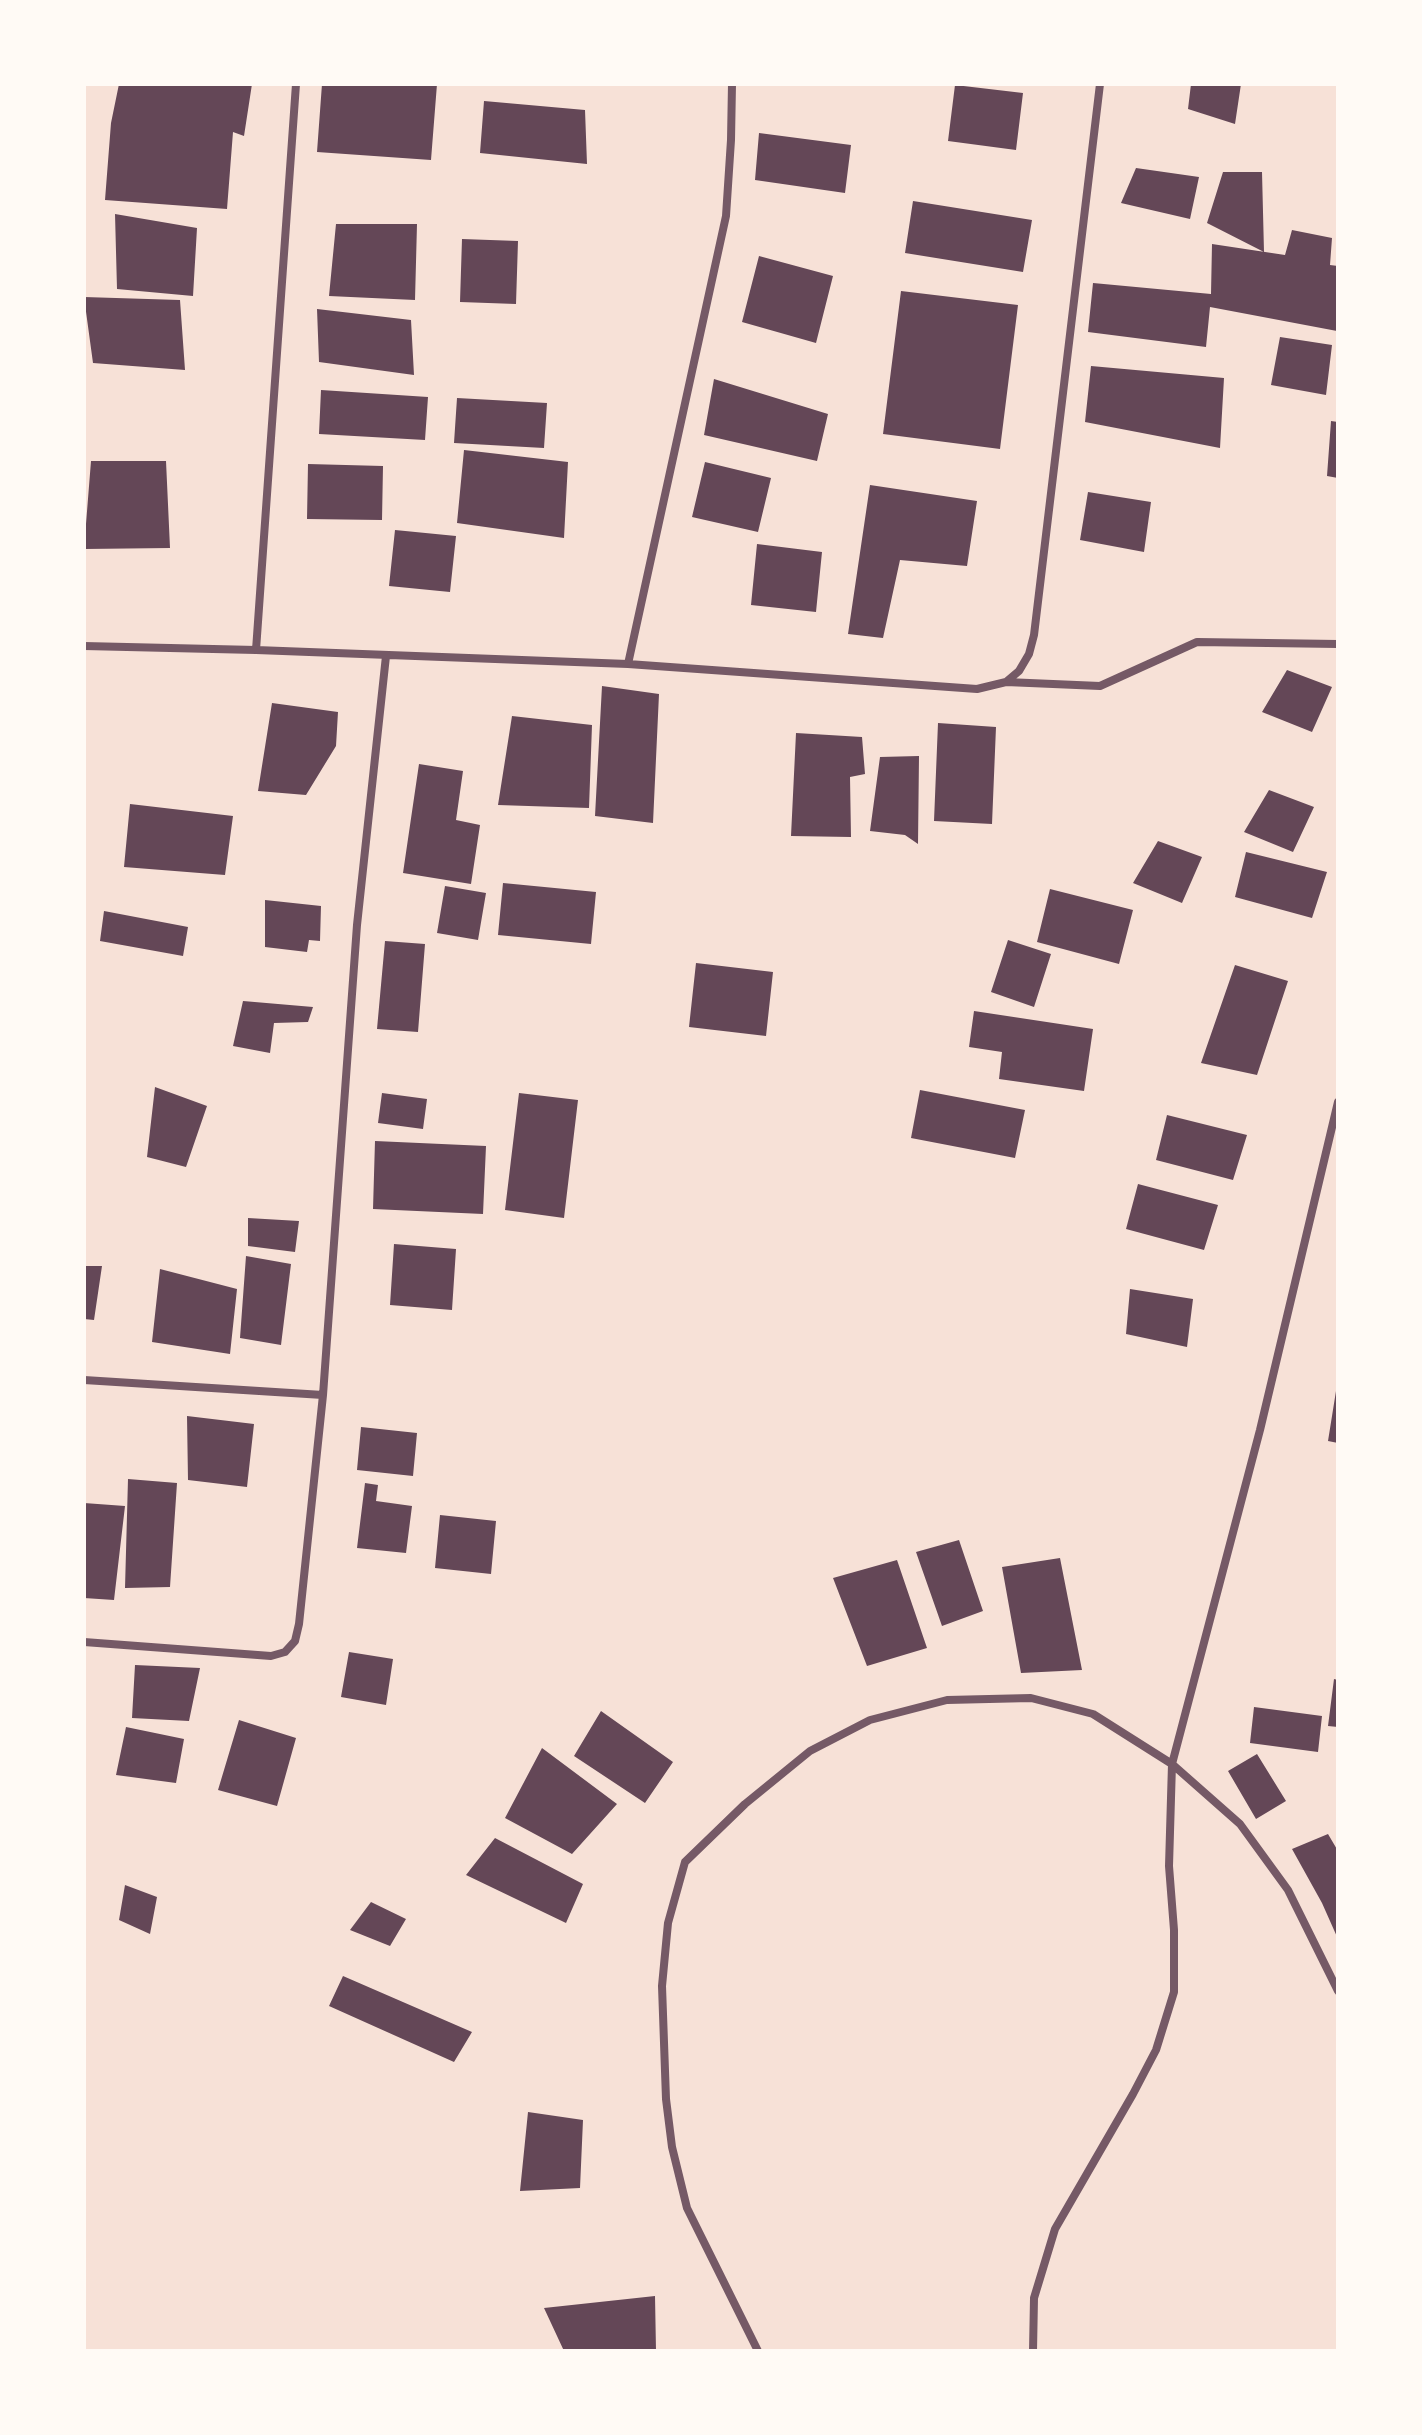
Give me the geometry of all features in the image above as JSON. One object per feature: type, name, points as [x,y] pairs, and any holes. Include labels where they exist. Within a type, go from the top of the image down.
[{"type":"street","points":[[256,650],[296,84]]},
{"type":"street","points":[[628,664],[726,216],[732,84]]},
{"type":"street","points":[[1006,682],[1019,671],[1029,654],[1034,635],[1100,84]]},
{"type":"street","points":[[84,646],[628,664],[977,689],[1006,682],[1100,686],[1197,642],[1338,644]]},
{"type":"street","points":[[84,1642],[271,1656],[285,1652],[295,1641],[323,1395],[357,925],[386,656]]},
{"type":"street","points":[[1033,2351],[1034,2298],[1055,2229],[1156,2050],[1174,1992],[1174,1930],[1169,1866],[1172,1764],[1260,1430],[1338,1102]]},
{"type":"street","points":[[84,1380],[323,1395]]},
{"type":"street","points":[[758,2351],[687,2208],[672,2147],[666,2099],[662,1986],[668,1923],[685,1862],[745,1804],[810,1751],[870,1720],[947,1700],[1031,1698],[1093,1714],[1172,1764],[1240,1824],[1288,1890],[1338,1991]]},
{"type":"building","points":[[119,84],[252,84],[244,136],[233,132],[227,209],[105,200],[111,123]]},
{"type":"building","points":[[322,84],[437,84],[431,160],[317,152]]},
{"type":"building","points":[[1191,84],[1241,84],[1235,124],[1188,109]]},
{"type":"building","points":[[955,85],[1023,93],[1016,150],[948,141]]},
{"type":"building","points":[[484,101],[585,110],[587,164],[480,153]]},
{"type":"building","points":[[759,133],[851,145],[845,193],[755,180]]},
{"type":"building","points":[[1136,168],[1199,177],[1190,219],[1121,203]]},
{"type":"building","points":[[1223,172],[1262,172],[1264,252],[1207,223]]},
{"type":"building","points":[[913,201],[1032,220],[1023,272],[905,253]]},
{"type":"building","points":[[115,214],[197,228],[193,296],[117,289]]},
{"type":"building","points":[[336,224],[417,224],[415,300],[329,296]]},
{"type":"building","points":[[1292,230],[1332,238],[1330,265],[1338,266],[1337,331],[1210,307],[1206,347],[1088,332],[1093,283],[1211,294],[1212,244],[1285,255]]},
{"type":"building","points":[[462,239],[518,241],[516,304],[460,302]]},
{"type":"building","points":[[759,256],[833,276],[816,343],[742,322]]},
{"type":"building","points":[[901,291],[1018,305],[1000,449],[883,434]]},
{"type":"building","points":[[84,297],[180,300],[185,370],[93,363]]},
{"type":"building","points":[[317,309],[411,320],[414,375],[319,362]]},
{"type":"building","points":[[1280,337],[1332,345],[1326,395],[1271,385]]},
{"type":"building","points":[[1091,366],[1224,378],[1220,448],[1085,422]]},
{"type":"building","points":[[714,379],[828,414],[817,461],[704,435]]},
{"type":"building","points":[[321,390],[428,397],[425,440],[319,434]]},
{"type":"building","points":[[457,398],[547,403],[544,448],[454,443]]},
{"type":"building","points":[[1331,421],[1338,422],[1338,478],[1327,476]]},
{"type":"building","points":[[464,450],[568,462],[564,538],[457,523]]},
{"type":"building","points":[[91,461],[166,461],[170,548],[84,549]]},
{"type":"building","points":[[705,462],[771,478],[758,532],[692,517]]},
{"type":"building","points":[[308,464],[383,466],[382,520],[307,519]]},
{"type":"building","points":[[870,485],[977,501],[967,566],[900,560],[883,638],[848,634]]},
{"type":"building","points":[[1088,492],[1151,502],[1144,552],[1080,540]]},
{"type":"building","points":[[395,530],[456,536],[450,592],[389,586]]},
{"type":"building","points":[[757,544],[822,552],[816,612],[751,605]]},
{"type":"building","points":[[1287,670],[1332,687],[1312,732],[1262,712]]},
{"type":"building","points":[[602,686],[659,694],[653,823],[595,816]]},
{"type":"building","points":[[272,703],[338,712],[336,746],[306,795],[258,791]]},
{"type":"building","points":[[512,716],[592,725],[589,808],[498,805]]},
{"type":"building","points":[[938,723],[996,727],[992,824],[934,821]]},
{"type":"building","points":[[796,733],[862,737],[865,774],[850,777],[851,837],[791,836]]},
{"type":"building","points":[[919,756],[918,844],[905,835],[870,831],[880,757]]},
{"type":"building","points":[[419,764],[463,771],[456,820],[480,825],[471,884],[403,873]]},
{"type":"building","points":[[1269,790],[1314,807],[1293,852],[1244,832]]},
{"type":"building","points":[[130,804],[233,816],[225,875],[124,867]]},
{"type":"building","points":[[1158,841],[1202,857],[1182,903],[1133,883]]},
{"type":"building","points":[[1246,852],[1327,872],[1312,918],[1235,897]]},
{"type":"building","points":[[503,883],[596,892],[591,944],[498,935]]},
{"type":"building","points":[[445,886],[486,893],[478,940],[437,933]]},
{"type":"building","points":[[1050,889],[1133,910],[1119,964],[1037,942]]},
{"type":"building","points":[[265,900],[321,906],[320,941],[309,940],[307,952],[265,947]]},
{"type":"building","points":[[104,911],[188,927],[183,956],[100,941]]},
{"type":"building","points":[[1008,940],[1051,954],[1034,1007],[991,992]]},
{"type":"building","points":[[385,941],[425,944],[418,1032],[377,1029]]},
{"type":"building","points":[[696,963],[773,972],[766,1036],[689,1027]]},
{"type":"building","points":[[1235,965],[1288,981],[1257,1075],[1201,1063]]},
{"type":"building","points":[[243,1001],[313,1007],[308,1022],[274,1023],[270,1053],[233,1046]]},
{"type":"building","points":[[974,1011],[1093,1029],[1084,1091],[999,1079],[1002,1052],[969,1047]]},
{"type":"building","points":[[155,1087],[207,1106],[186,1167],[147,1157]]},
{"type":"building","points":[[920,1090],[1025,1110],[1015,1158],[911,1138]]},
{"type":"building","points":[[382,1093],[427,1099],[423,1129],[378,1123]]},
{"type":"building","points":[[519,1093],[578,1100],[564,1218],[505,1210]]},
{"type":"building","points":[[1167,1115],[1247,1135],[1233,1180],[1156,1160]]},
{"type":"building","points":[[375,1141],[486,1146],[483,1214],[373,1209]]},
{"type":"building","points":[[1138,1184],[1218,1205],[1204,1250],[1126,1229]]},
{"type":"building","points":[[248,1218],[299,1221],[295,1252],[248,1246]]},
{"type":"building","points":[[394,1244],[456,1249],[452,1310],[390,1305]]},
{"type":"building","points":[[246,1256],[291,1264],[281,1345],[240,1338]]},
{"type":"building","points":[[84,1266],[102,1266],[94,1320],[84,1319]]},
{"type":"building","points":[[160,1269],[237,1289],[230,1354],[152,1342]]},
{"type":"building","points":[[1130,1289],[1193,1299],[1187,1347],[1126,1334]]},
{"type":"building","points":[[1338,1391],[1338,1443],[1328,1441]]},
{"type":"building","points":[[187,1416],[254,1424],[247,1487],[188,1480]]},
{"type":"building","points":[[361,1427],[417,1433],[413,1476],[357,1470]]},
{"type":"building","points":[[128,1479],[177,1483],[170,1587],[125,1588]]},
{"type":"building","points":[[365,1483],[378,1485],[376,1501],[412,1506],[406,1553],[357,1548]]},
{"type":"building","points":[[84,1503],[125,1506],[114,1600],[84,1598]]},
{"type":"building","points":[[440,1515],[496,1521],[491,1574],[435,1568]]},
{"type":"building","points":[[959,1540],[983,1611],[942,1626],[916,1552]]},
{"type":"building","points":[[1060,1558],[1082,1670],[1021,1673],[1002,1567]]},
{"type":"building","points":[[897,1560],[927,1648],[867,1666],[833,1578]]},
{"type":"building","points":[[349,1652],[393,1659],[386,1705],[341,1697]]},
{"type":"building","points":[[135,1665],[200,1668],[189,1721],[132,1718]]},
{"type":"building","points":[[1334,1679],[1338,1680],[1338,1727],[1328,1726]]},
{"type":"building","points":[[1254,1707],[1322,1716],[1318,1752],[1250,1743]]},
{"type":"building","points":[[601,1711],[673,1762],[645,1803],[574,1756]]},
{"type":"building","points":[[239,1720],[296,1738],[277,1806],[218,1790]]},
{"type":"building","points":[[126,1727],[184,1739],[176,1783],[116,1775]]},
{"type":"building","points":[[542,1748],[617,1804],[572,1854],[505,1818]]},
{"type":"building","points":[[1257,1754],[1286,1801],[1256,1819],[1228,1771]]},
{"type":"building","points":[[1328,1834],[1338,1851],[1338,1939],[1292,1849]]},
{"type":"building","points":[[495,1838],[583,1884],[566,1923],[466,1875]]},
{"type":"building","points":[[125,1885],[157,1897],[150,1934],[119,1920]]},
{"type":"building","points":[[371,1902],[406,1919],[390,1946],[350,1930]]},
{"type":"building","points":[[343,1976],[472,2032],[454,2062],[329,2006]]},
{"type":"building","points":[[528,2112],[583,2120],[580,2188],[520,2191]]},
{"type":"building","points":[[655,2296],[656,2351],[564,2351],[544,2308]]}]
